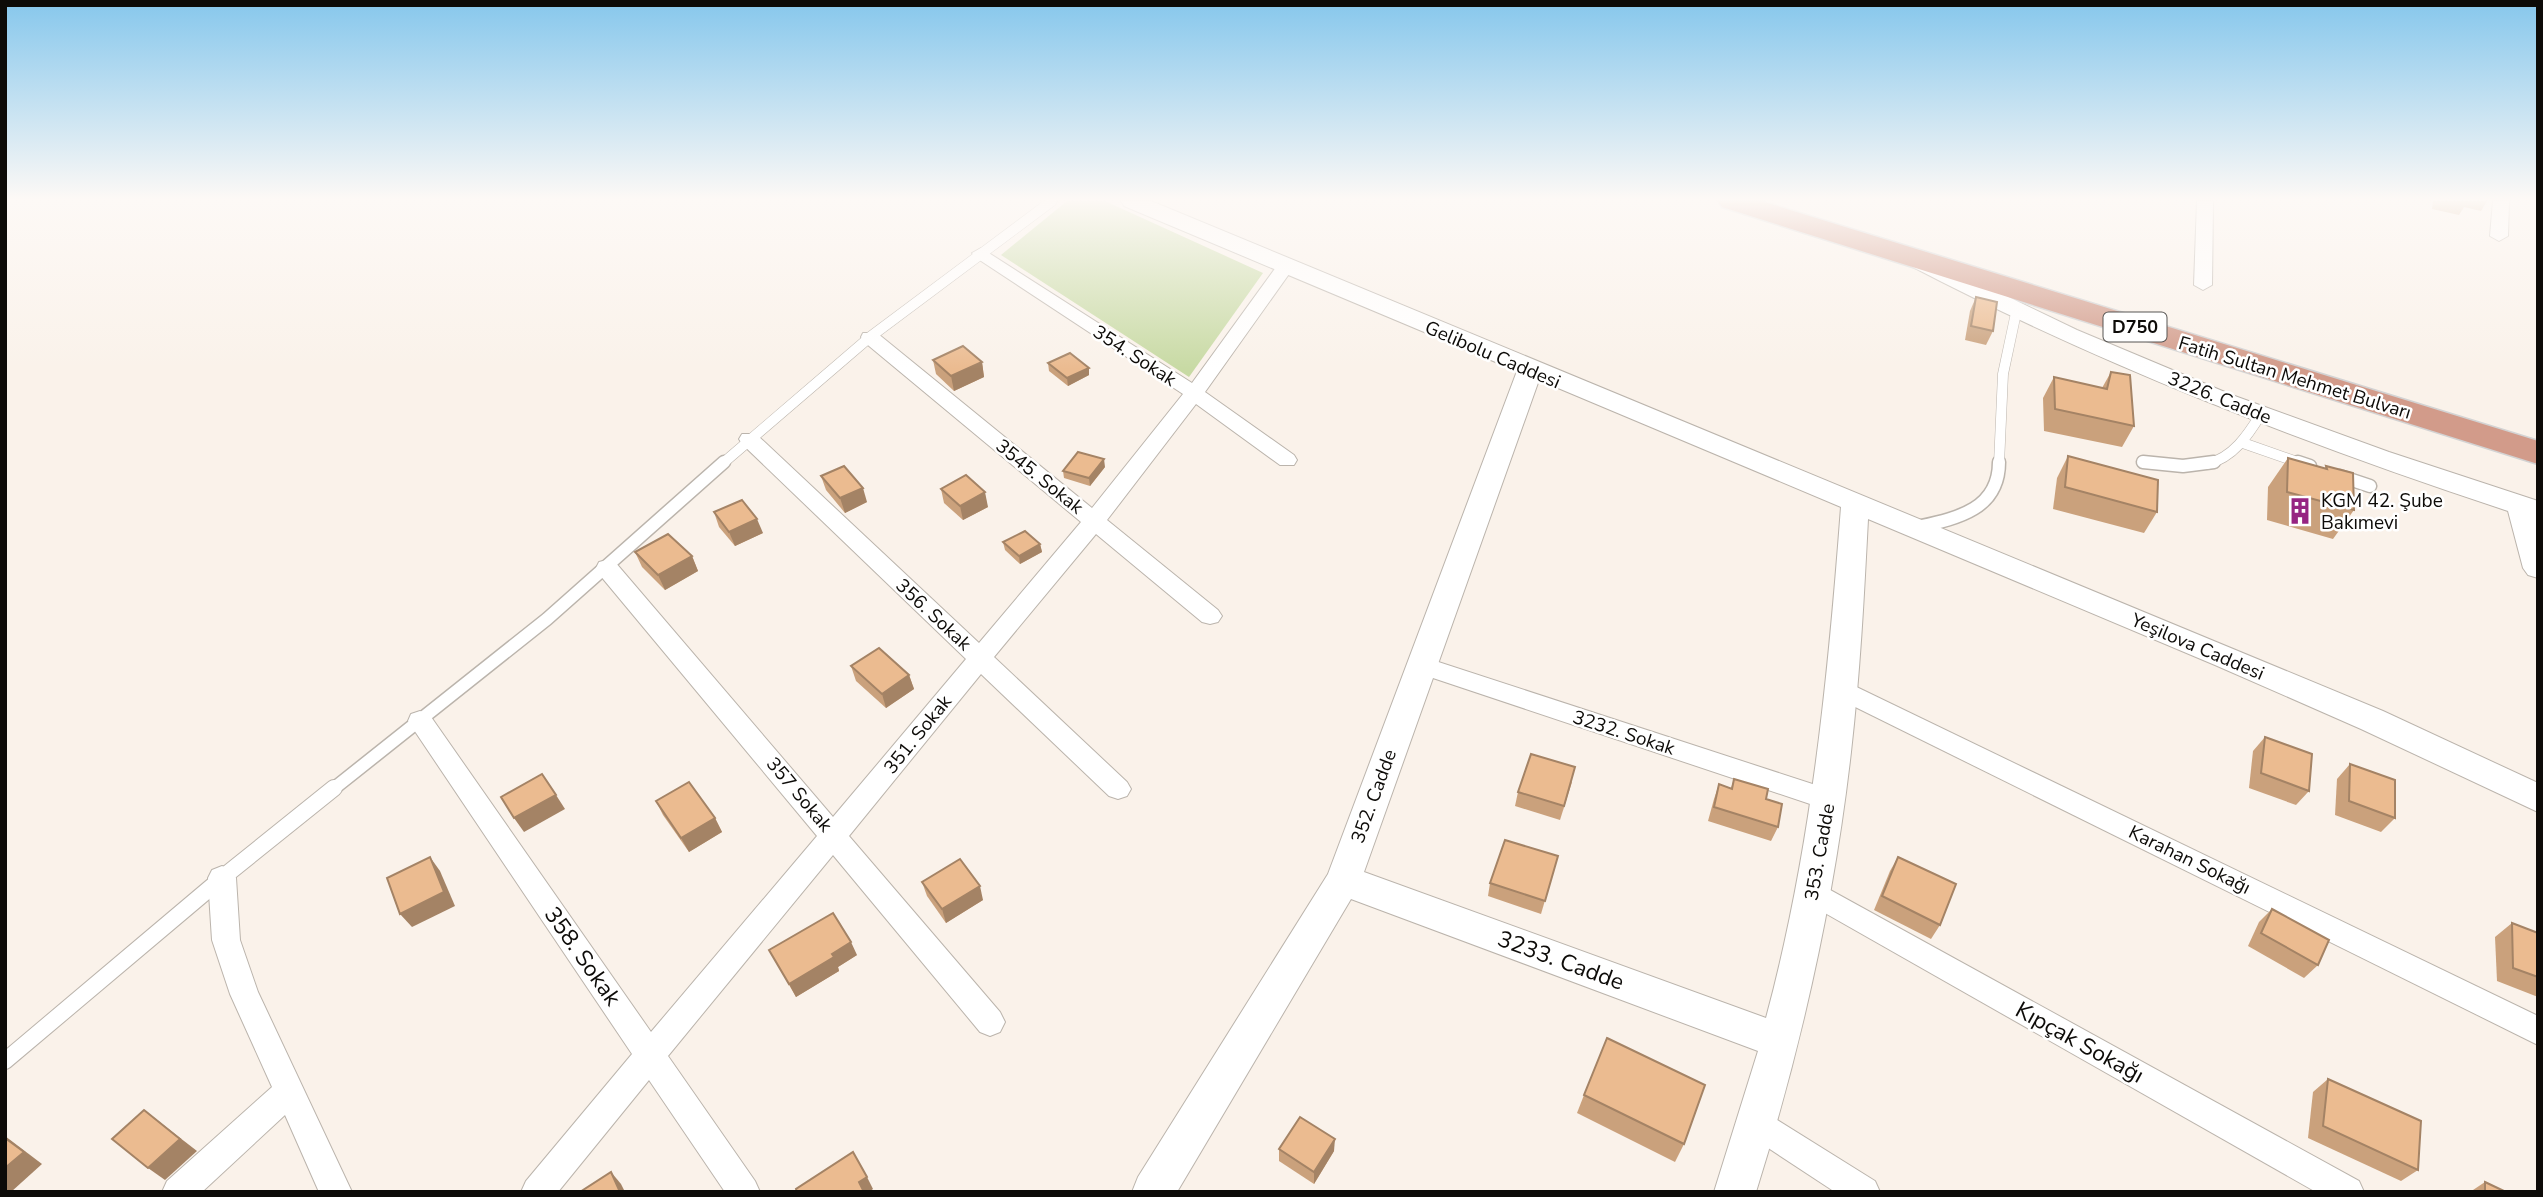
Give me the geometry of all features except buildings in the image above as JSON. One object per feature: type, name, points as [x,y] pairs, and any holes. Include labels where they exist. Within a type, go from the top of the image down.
[{"type":"highway","name":"Fatih Sultan Mehmet Bulvarı","points":[[1909,257],[2538,453]]},
{"type":"highway","name":"Fatih Sultan Mehmet Bulvarı","points":[[1982,257],[2538,427]]},
{"type":"street","name":"354. Sokak","points":[[987,257],[1194,393],[1287,460]]},
{"type":"street","name":"Gelibolu Caddesi","points":[[1261,257],[1855,504]]},
{"type":"street","points":[[2203,285],[2204,257]]},
{"type":"street","name":"3226. Cadde","points":[[1913,258],[2016,313],[2262,414],[2529,508]]},
{"type":"street","name":"351. Sokak","points":[[537,1192],[1094,521],[1194,393],[1285,267]]},
{"type":"street","name":"3545. Sokak","points":[[870,337],[1210,616]]},
{"type":"street","name":"352. Cadde","points":[[1153,1192],[1343,880],[1530,369]]},
{"type":"street","name":"356. Sokak","points":[[749,439],[1118,789]]},
{"type":"street","name":"Yeşilova Caddesi","points":[[1855,504],[2323,699],[2538,798]]},
{"type":"street","name":"353. Cadde","points":[[1735,1192],[1758,1123],[1812,892],[1828,799],[1842,689],[1855,504]]},
{"type":"street","points":[[2529,508],[2538,568]]},
{"type":"street","name":"357 Sokak","points":[[607,568],[990,1022]]},
{"type":"street","name":"3232. Sokak","points":[[1420,665],[1828,799]]},
{"type":"street","name":"Karahan Sokağı","points":[[1842,689],[2538,1031]]},
{"type":"street","name":"358. Sokak","points":[[420,721],[744,1192]]},
{"type":"street","points":[[222,878],[226,940],[244,994],[337,1192]]},
{"type":"street","name":"3233. Cadde","points":[[1343,880],[1779,1041]]},
{"type":"street","name":"Kıpçak Sokağı","points":[[1812,892],[2348,1192]]},
{"type":"street","points":[[178,1192],[290,1090]]},
{"type":"street","points":[[1758,1123],[1864,1192]]},
{"type":"lane","points":[[5,1061],[222,878],[607,568],[749,439],[870,337],[976,257]]},
{"type":"lane","points":[[1913,528],[1957,517],[1975,509],[1987,501],[1993,491],[1999,478],[2001,376],[2005,347],[2016,313]]},
{"type":"lane","points":[[2143,462],[2200,466],[2232,454],[2243,443],[2262,414]]},
{"type":"lane","points":[[2243,443],[2319,469]]},
{"type":"lane","points":[[2332,473],[2370,486]]},
{"type":"green space","points":[[1004,257],[1228,257],[1263,273],[1189,377]]},
{"type":"place","name":"KGM 42. Şube Bakımevi","points":[[2300,511]]}]
